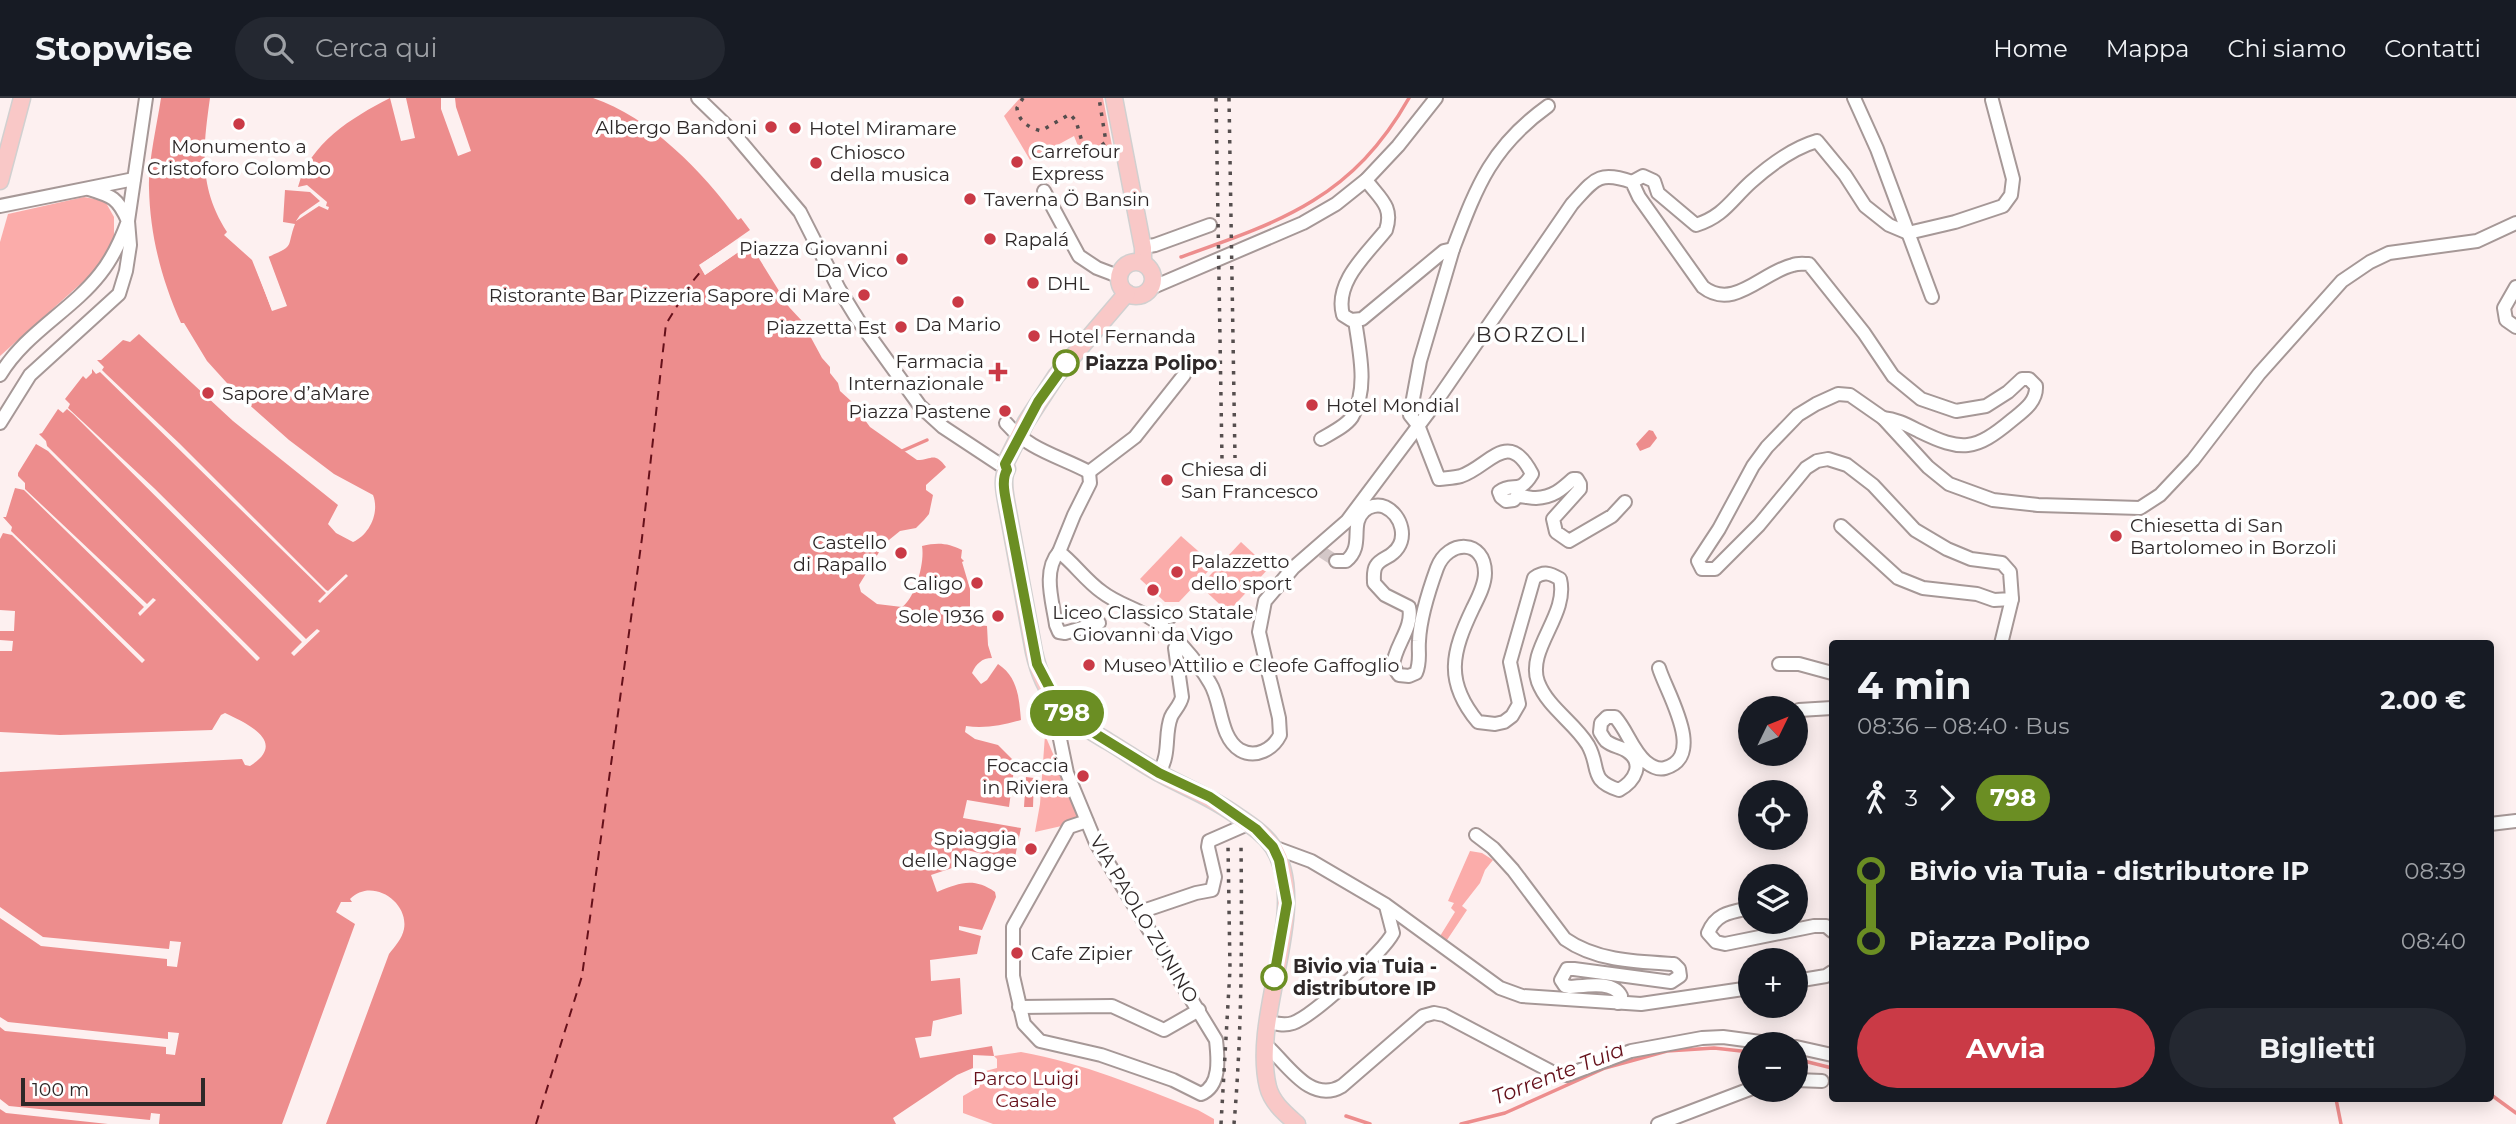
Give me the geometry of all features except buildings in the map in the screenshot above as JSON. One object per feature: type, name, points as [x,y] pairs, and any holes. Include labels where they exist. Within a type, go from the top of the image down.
[{"type":"main road","points":[[0,181],[4,151],[22,98]]},
{"type":"main road","points":[[1114,98],[1139,253],[1153,277],[1151,288],[1140,296],[1131,296],[1120,285],[1118,276],[1119,271],[1139,253]]},
{"type":"main road","points":[[1126,293],[1056,376],[1000,470],[1039,671],[1053,696],[1078,723],[1159,773],[1210,797],[1256,829],[1273,847],[1279,860],[1287,903],[1267,1021],[1265,1044],[1268,1088],[1281,1110],[1297,1124]]},
{"type":"street","points":[[0,423],[30,375],[119,294],[130,245],[128,221],[146,98]]},
{"type":"street","points":[[698,98],[730,129],[800,212],[858,320],[920,406],[1000,470]]},
{"type":"street","points":[[1151,288],[1303,223],[1336,204],[1366,180],[1407,136],[1436,98]]},
{"type":"street","points":[[1854,98],[1932,297]]},
{"type":"street","points":[[1632,182],[1643,176],[1654,181],[1658,193],[1696,225],[1713,219],[1774,163],[1804,145],[1817,141],[1845,175],[1865,206],[1889,225],[1908,233],[1989,213],[2003,206],[2011,195],[2013,178],[1992,100]]},
{"type":"street","points":[[1548,106],[1527,121],[1501,148],[1474,193],[1453,249],[1430,326],[1410,415],[1418,425],[1439,479],[1461,476],[1494,454],[1511,452],[1526,461],[1532,474],[1526,485],[1504,488],[1499,492],[1506,501],[1514,500],[1517,496],[1534,498],[1553,495],[1573,479],[1577,479],[1580,489],[1553,519],[1556,532],[1569,541],[1612,516],[1625,502]]},
{"type":"street","points":[[1059,552],[1068,558],[1087,581],[1110,598],[1150,617],[1178,643],[1212,685],[1232,742],[1247,752],[1269,750],[1280,735],[1280,727],[1258,632],[1265,601],[1271,591],[1319,550],[1347,521],[1418,425],[1572,204],[1598,178],[1614,175],[1632,182],[1639,197],[1703,287],[1714,296],[1731,295],[1794,264],[1809,264],[1864,333],[1893,376],[1921,399],[1956,411],[1986,406],[2022,379],[2029,379],[2036,386],[2034,399],[2026,408],[1981,443],[1961,447],[1935,439],[1894,419],[1883,418]]},
{"type":"street","points":[[0,206],[134,179]]},
{"type":"street","points":[[1366,180],[1387,206],[1390,214],[1386,230],[1342,289],[1340,303],[1343,315],[1355,320],[1371,313],[1444,251],[1453,249]]},
{"type":"street","points":[[0,375],[19,349],[99,275],[118,247],[128,221],[122,208],[112,197],[89,189]]},
{"type":"street","points":[[1044,191],[1079,256],[1097,268],[1118,276]]},
{"type":"street","points":[[2002,640],[2012,599],[2010,572],[2002,563],[1971,559],[1947,550],[1915,530],[1873,485],[1847,465],[1828,460],[1817,461],[1806,468],[1759,525],[1715,569],[1702,569],[1698,561],[1719,529],[1753,466],[1767,447],[1798,415],[1838,394],[1850,395],[1883,418],[1927,467],[1949,484],[1993,500],[2038,505],[2140,508],[2160,495],[2193,460],[2259,374],[2342,281],[2389,253],[2477,241],[2516,223]]},
{"type":"street","points":[[1139,253],[1210,225]]},
{"type":"street","points":[[2516,286],[2504,308],[2507,320],[2516,327]]},
{"type":"street","points":[[1321,439],[1351,419],[1357,404],[1362,370],[1355,320]]},
{"type":"street","points":[[1088,472],[1135,437],[1184,375]]},
{"type":"street","points":[[1006,423],[1018,438],[1035,449],[1088,472]]},
{"type":"street","points":[[1088,472],[1090,483],[1050,569],[1059,632],[1065,633],[1099,623]]},
{"type":"street","points":[[1336,561],[1346,561],[1352,556],[1358,541],[1359,519],[1364,510],[1374,506],[1384,507],[1396,516],[1401,524],[1399,546],[1378,563],[1374,570],[1374,583],[1385,595],[1409,607],[1409,621],[1393,667],[1399,675],[1409,676],[1416,673],[1420,664],[1418,642],[1422,621],[1442,558],[1458,546],[1468,547],[1478,553],[1484,562],[1486,576],[1458,640],[1456,677],[1464,705],[1478,722],[1495,724],[1512,716],[1518,704],[1510,662],[1534,578],[1540,573],[1549,573],[1560,579],[1560,604],[1536,664],[1537,679],[1546,698],[1588,745],[1604,785],[1619,790],[1635,777],[1637,768],[1635,758],[1626,750],[1607,742],[1600,732],[1601,723],[1607,717],[1615,717],[1624,727],[1640,756],[1648,764],[1660,769],[1667,768],[1681,755],[1685,738],[1683,726],[1659,668]]},
{"type":"street","points":[[1841,526],[1898,578],[1923,588],[1978,594],[1994,600],[2012,599]]},
{"type":"street","points":[[1150,617],[1170,617]]},
{"type":"street","points":[[1159,773],[1164,765],[1171,718],[1182,697],[1175,648],[1178,643]]},
{"type":"street","points":[[1779,664],[1799,664],[1829,672]]},
{"type":"street","name":"VIA PAOLO ZUNINO","points":[[1019,1007],[1024,1024],[1040,1041],[1101,1055],[1173,1080],[1200,1094],[1213,1085],[1218,1056],[1216,1040],[1096,843],[1068,773],[1053,696]]},
{"type":"street","points":[[1808,709],[1829,708]]},
{"type":"street","points":[[1087,821],[1069,827],[1013,927],[1013,976],[1019,1007],[1112,1006],[1164,1030],[1199,1010]]},
{"type":"street","points":[[2494,824],[2516,821]]},
{"type":"street","points":[[1140,912],[1212,890],[1216,877],[1208,847],[1209,841],[1241,827],[1246,822]]},
{"type":"street","points":[[1476,835],[1493,848],[1513,870],[1565,939],[1574,945],[1602,957],[1674,964],[1679,969],[1680,976],[1671,982],[1574,969],[1567,969],[1562,976],[1561,980],[1570,987],[1608,986],[1617,989],[1621,996],[1618,1003]]},
{"type":"street","points":[[1273,847],[1311,860],[1386,905],[1500,988],[1522,996],[1640,1004],[1738,990]]},
{"type":"street","points":[[1267,1021],[1281,1025],[1303,1019],[1355,975],[1393,933],[1386,905]]},
{"type":"street","points":[[1738,911],[1723,914],[1711,924],[1707,933],[1716,942],[1726,944],[1775,934]]},
{"type":"street","points":[[1808,927],[1826,926],[1829,928]]},
{"type":"street","points":[[1808,979],[1829,974]]},
{"type":"street","points":[[1265,1044],[1301,1082],[1314,1090],[1325,1092],[1342,1086],[1423,1016],[1434,1013],[1444,1015],[1554,1073],[1567,1074],[1631,1051],[1702,1038],[1738,1039]]},
{"type":"street","points":[[1808,1050],[1829,1054]]},
{"type":"street","points":[[1808,1080],[1822,1081]]},
{"type":"street","points":[[1658,1124],[1738,1094]]},
{"type":"green space","points":[[1020,98],[1103,98],[1113,151],[1082,156],[1074,136],[1030,160],[1004,116]]},
{"type":"green space","points":[[84,197],[105,201],[114,217],[114,254],[0,356],[0,242],[8,214]]},
{"type":"green space","name":"Palazzetto dello sport","points":[[1181,536],[1214,565],[1179,602],[1165,602],[1140,579]]},
{"type":"green space","points":[[1241,542],[1269,568],[1228,612],[1200,586]]},
{"type":"green space","points":[[1045,735],[1078,812],[1076,818],[1066,825],[1035,832],[1040,804]]},
{"type":"green space","points":[[1470,851],[1482,853],[1493,860],[1462,906],[1467,910],[1443,946],[1437,941],[1455,912],[1451,908],[1454,903],[1448,901]]},
{"type":"green space","name":"Parco Luigi Casale","points":[[1021,1052],[1067,1062],[1133,1084],[1198,1110],[1214,1119],[1214,1124],[993,1124],[963,1113],[963,1096],[975,1089],[982,1072],[997,1068],[997,1059],[994,1056]]},
{"type":"shaded area","points":[[161,98],[210,98],[205,167],[211,199],[227,232],[224,235],[252,260],[272,310],[286,305],[268,257],[289,245],[295,224],[283,222],[285,190],[310,192],[320,201],[296,221],[319,206],[328,210],[327,202],[307,185],[298,187],[304,171],[312,157],[334,134],[361,114],[390,98],[401,141],[415,138],[406,98],[441,98],[441,109],[458,156],[471,151],[455,98],[593,98],[635,118],[655,132],[709,183],[738,220],[741,218],[750,230],[700,265],[705,275],[750,244],[789,307],[802,321],[822,358],[830,367],[830,373],[838,383],[840,391],[870,427],[917,460],[936,458],[946,467],[926,485],[926,490],[933,495],[929,514],[916,528],[900,531],[884,544],[859,585],[861,592],[877,604],[902,607],[911,596],[918,579],[922,546],[943,544],[962,550],[961,558],[970,589],[970,612],[978,625],[987,626],[992,658],[980,662],[972,673],[981,684],[998,664],[1014,682],[1021,720],[994,726],[966,726],[965,732],[975,739],[998,745],[1015,762],[1009,807],[967,800],[963,818],[1021,828],[1014,862],[967,850],[964,864],[931,875],[937,892],[960,884],[973,883],[987,887],[995,892],[996,897],[982,930],[959,926],[959,930],[981,936],[977,954],[930,960],[931,981],[960,978],[962,1014],[933,1021],[931,1036],[915,1038],[920,1058],[992,1046],[994,1056],[973,1055],[973,1068],[957,1075],[893,1118],[896,1124],[326,1124],[389,954],[404,929],[401,909],[395,901],[378,891],[368,890],[350,899],[352,902],[341,902],[336,912],[355,924],[282,1124],[159,1124],[160,1114],[151,1113],[150,1120],[9,1106],[0,1099],[0,1027],[5,1031],[166,1047],[166,1054],[175,1055],[179,1033],[168,1032],[168,1039],[8,1022],[0,1017],[0,918],[41,946],[167,959],[167,966],[177,967],[181,942],[170,941],[169,949],[43,937],[0,907],[0,772],[242,759],[245,765],[250,766],[261,757],[265,749],[265,742],[253,728],[225,713],[212,730],[60,735],[0,732],[0,651],[12,651],[13,641],[0,640],[0,631],[14,631],[15,611],[0,610],[0,539],[3,533],[12,535],[142,663],[145,660],[11,531],[12,527],[3,517],[6,517],[15,488],[24,490],[144,607],[138,613],[140,616],[156,600],[153,598],[147,604],[25,489],[25,483],[18,473],[36,444],[48,451],[257,661],[260,658],[47,446],[39,434],[58,409],[63,413],[67,409],[73,414],[302,642],[291,653],[294,656],[320,631],[317,629],[306,639],[154,488],[68,408],[70,404],[65,399],[83,376],[86,379],[92,373],[92,369],[96,374],[100,372],[326,593],[318,601],[320,603],[348,576],[346,574],[326,590],[102,370],[104,367],[97,360],[101,360],[123,340],[130,342],[139,334],[233,421],[338,505],[328,524],[336,533],[353,542],[364,534],[374,516],[373,495],[334,474],[289,440],[236,393],[207,361],[184,323],[181,323],[158,258],[150,206],[150,167]]},
{"type":"shaded area","points":[[1649,430],[1653,431],[1657,438],[1650,447],[1640,451],[1636,444]]},
{"type":"shaded area","points":[[1026,777],[1034,778],[1033,807],[1024,807]]},
{"type":"shaded area","points":[[0,1109],[6,1113],[108,1124],[0,1124]]},
{"type":"pier","points":[[745,235],[746,238],[704,266],[706,270],[748,241],[750,244],[705,275],[699,265]]},
{"type":"pier","points":[[268,255],[287,306],[272,311],[253,260],[255,259],[274,306],[282,303],[264,258]]},
{"type":"waterway","points":[[1181,257],[1252,231],[1312,201],[1364,160],[1387,132],[1409,98]]},
{"type":"waterway","points":[[902,451],[927,440]]},
{"type":"waterway","name":"Torrente Tuia","points":[[1461,1124],[1505,1113],[1605,1068],[1667,1051],[1714,1048],[1738,1051]]},
{"type":"waterway","name":"Torrente Tuia","points":[[1808,1062],[1829,1067]]},
{"type":"waterway","points":[[2494,1097],[2516,1113]]},
{"type":"waterway","points":[[2337,1102],[2341,1124]]},
{"type":"waterway","name":"Torrente Tuia","points":[[1346,1116],[1370,1124]]},
{"type":"ferry route","points":[[536,1124],[582,976],[642,538],[666,324],[702,270]]},
{"type":"tunnel","points":[[1322,552],[1336,561]]},
{"type":"railway","points":[[1023,98],[1017,108],[1028,126],[1041,131],[1070,114],[1076,121],[1083,145],[1095,150],[1106,142],[1099,98]]},
{"type":"railway","points":[[1216,98],[1222,459]]},
{"type":"railway","points":[[1229,98],[1235,458]]},
{"type":"railway","points":[[1221,1124],[1230,969],[1228,845]]},
{"type":"railway","points":[[1234,1124],[1241,984],[1241,845]]},
{"type":"bus line","name":"798","points":[[1066,363],[1038,402],[1005,464],[1007,470],[1004,489],[1039,671],[1058,704],[1078,723],[1159,773],[1210,797],[1256,829],[1273,847],[1279,860],[1287,903],[1274,977]]},
{"type":"place","name":"Monumento a Cristoforo Colombo","points":[[239,124]]},
{"type":"place","name":"Albergo Bandoni","points":[[771,127]]},
{"type":"place","name":"Hotel Miramare","points":[[795,128]]},
{"type":"place","name":"Carrefour Express","points":[[1017,162]]},
{"type":"place","name":"Chiosco della musica","points":[[816,163]]},
{"type":"place","name":"Taverna Ö Bansin","points":[[970,199]]},
{"type":"place","name":"Rapalá","points":[[990,239]]},
{"type":"place","name":"Piazza Giovanni Da Vico","points":[[902,259]]},
{"type":"place","name":"DHL","points":[[1033,283]]},
{"type":"place","name":"Ristorante Bar Pizzeria Sapore di Mare","points":[[864,295]]},
{"type":"place","name":"Da Mario","points":[[958,302]]},
{"type":"place","name":"Piazzetta Est","points":[[901,327]]},
{"type":"place","name":"Hotel Fernanda","points":[[1034,336]]},
{"type":"place","name":"Piazza Polipo","points":[[1066,363]]},
{"type":"place","name":"Farmacia Internazionale","points":[[998,372]]},
{"type":"place","name":"Sapore d’aMare","points":[[208,393]]},
{"type":"place","name":"Hotel Mondial","points":[[1312,405]]},
{"type":"place","name":"Piazza Pastene","points":[[1005,411]]},
{"type":"place","name":"Chiesa di San Francesco","points":[[1167,480]]},
{"type":"place","name":"Chiesetta di San Bartolomeo in Borzoli","points":[[2116,536]]},
{"type":"place","name":"Castello di Rapallo","points":[[901,553]]},
{"type":"place","name":"Palazzetto dello sport","points":[[1177,572]]},
{"type":"place","name":"Caligo","points":[[977,583]]},
{"type":"place","name":"Liceo Classico Statale Giovanni da Vigo","points":[[1153,590]]},
{"type":"place","name":"Sole 1936","points":[[998,616]]},
{"type":"place","name":"Museo Attilio e Cleofe Gaffoglio","points":[[1089,665]]},
{"type":"place","name":"Focaccia in Riviera","points":[[1083,776]]},
{"type":"place","name":"Spiaggia delle Nagge","points":[[1031,849]]},
{"type":"place","name":"Cafe Zipier","points":[[1017,953]]},
{"type":"place","name":"Bivio via Tuia - distributore IP","points":[[1274,977]]},
{"type":"district","name":"BORZOLI","points":[[1532,334]]}]
